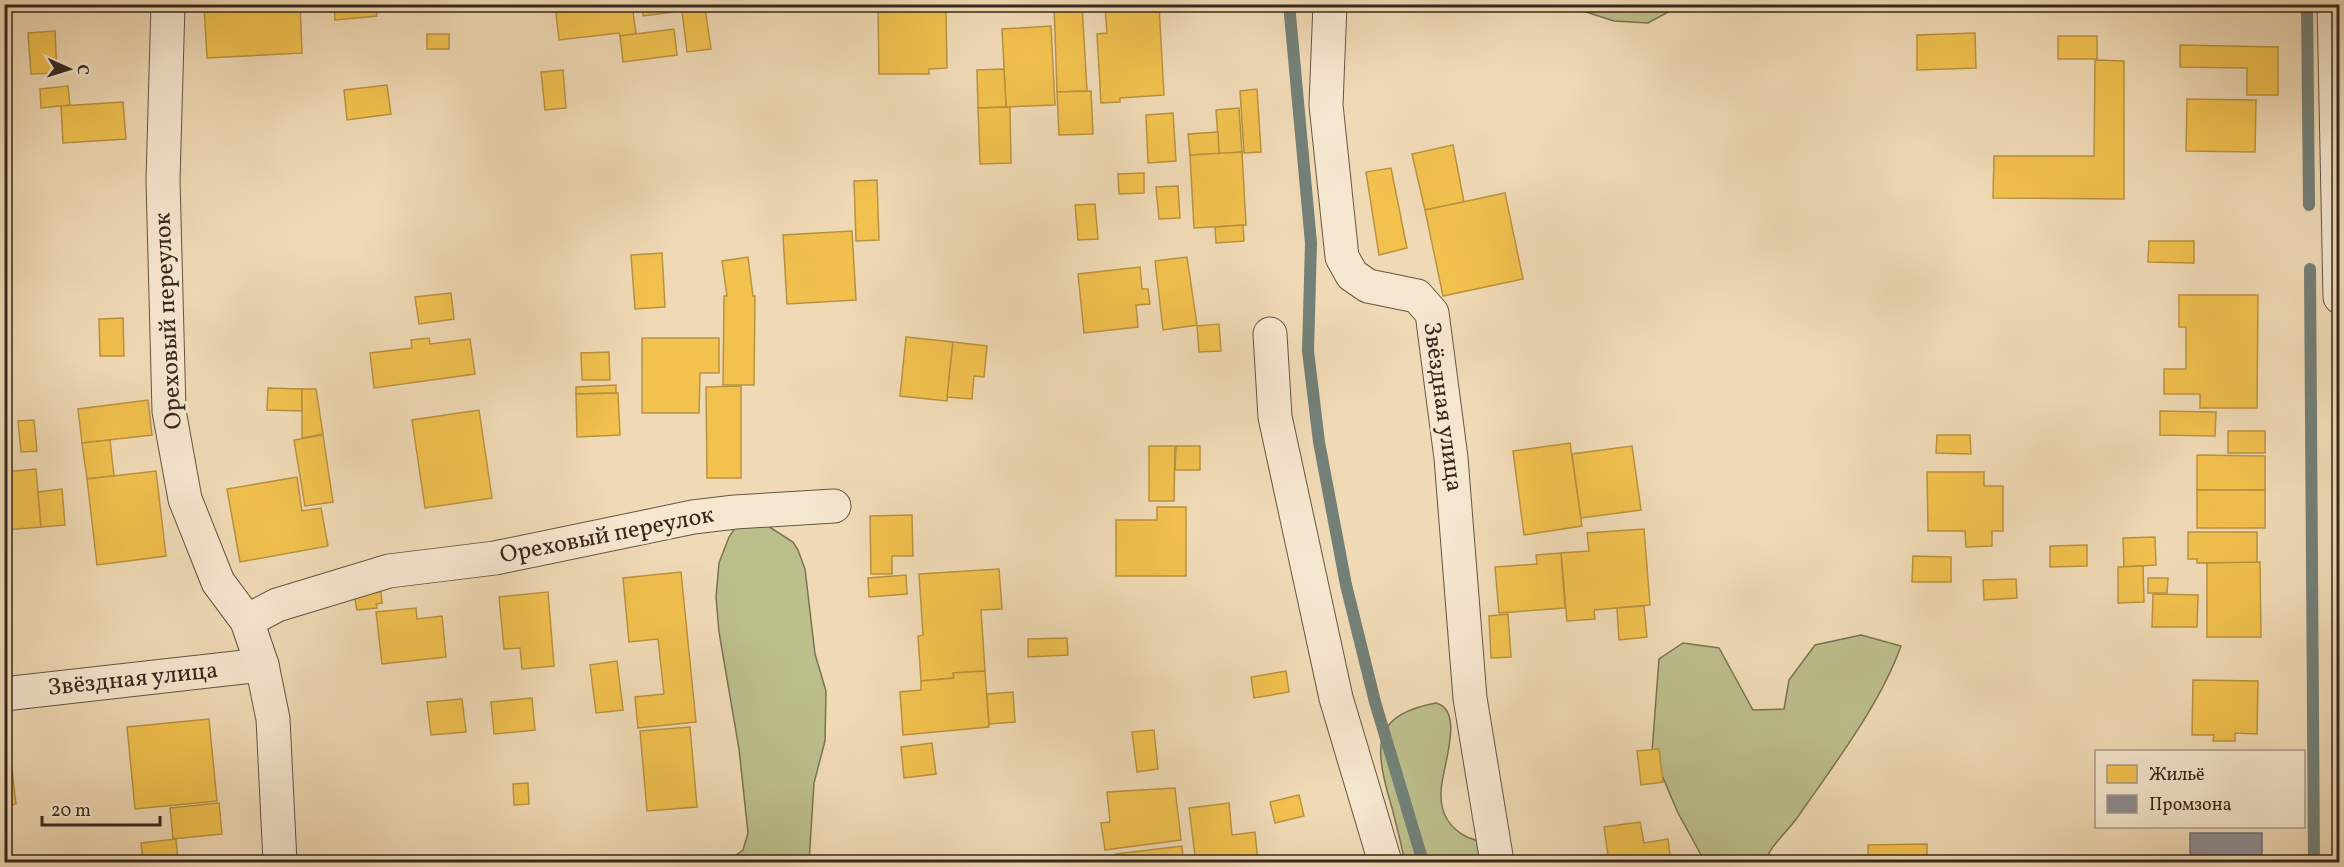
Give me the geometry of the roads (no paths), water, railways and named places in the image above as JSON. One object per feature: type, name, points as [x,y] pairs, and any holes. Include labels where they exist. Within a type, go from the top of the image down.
[{"type":"street","name":"Ореховый переулок","points":[[168,4],[163,180],[168,411],[185,499],[218,582],[247,621],[262,665],[273,719],[280,862]]},
{"type":"street","name":"Звёздная улица","points":[[1330,4],[1326,105],[1342,257],[1352,275],[1368,286],[1417,296],[1432,313],[1451,458],[1470,698],[1497,862]]},
{"type":"street","points":[[2334,4],[2340,297]]},
{"type":"street","points":[[1270,334],[1275,417],[1336,698],[1385,862]]},
{"type":"street","name":"Ореховый переулок","points":[[247,621],[277,605],[389,571],[495,558],[693,518],[735,512],[834,506]]},
{"type":"street","name":"Звёздная улица","points":[[4,694],[262,665]]},
{"type":"waterway","points":[[1289,4],[1311,243],[1308,351],[1319,442],[1346,585],[1375,702],[1423,862]]},
{"type":"waterway","points":[[2307,4],[2309,205]]},
{"type":"waterway","points":[[2310,269],[2314,862]]}]
